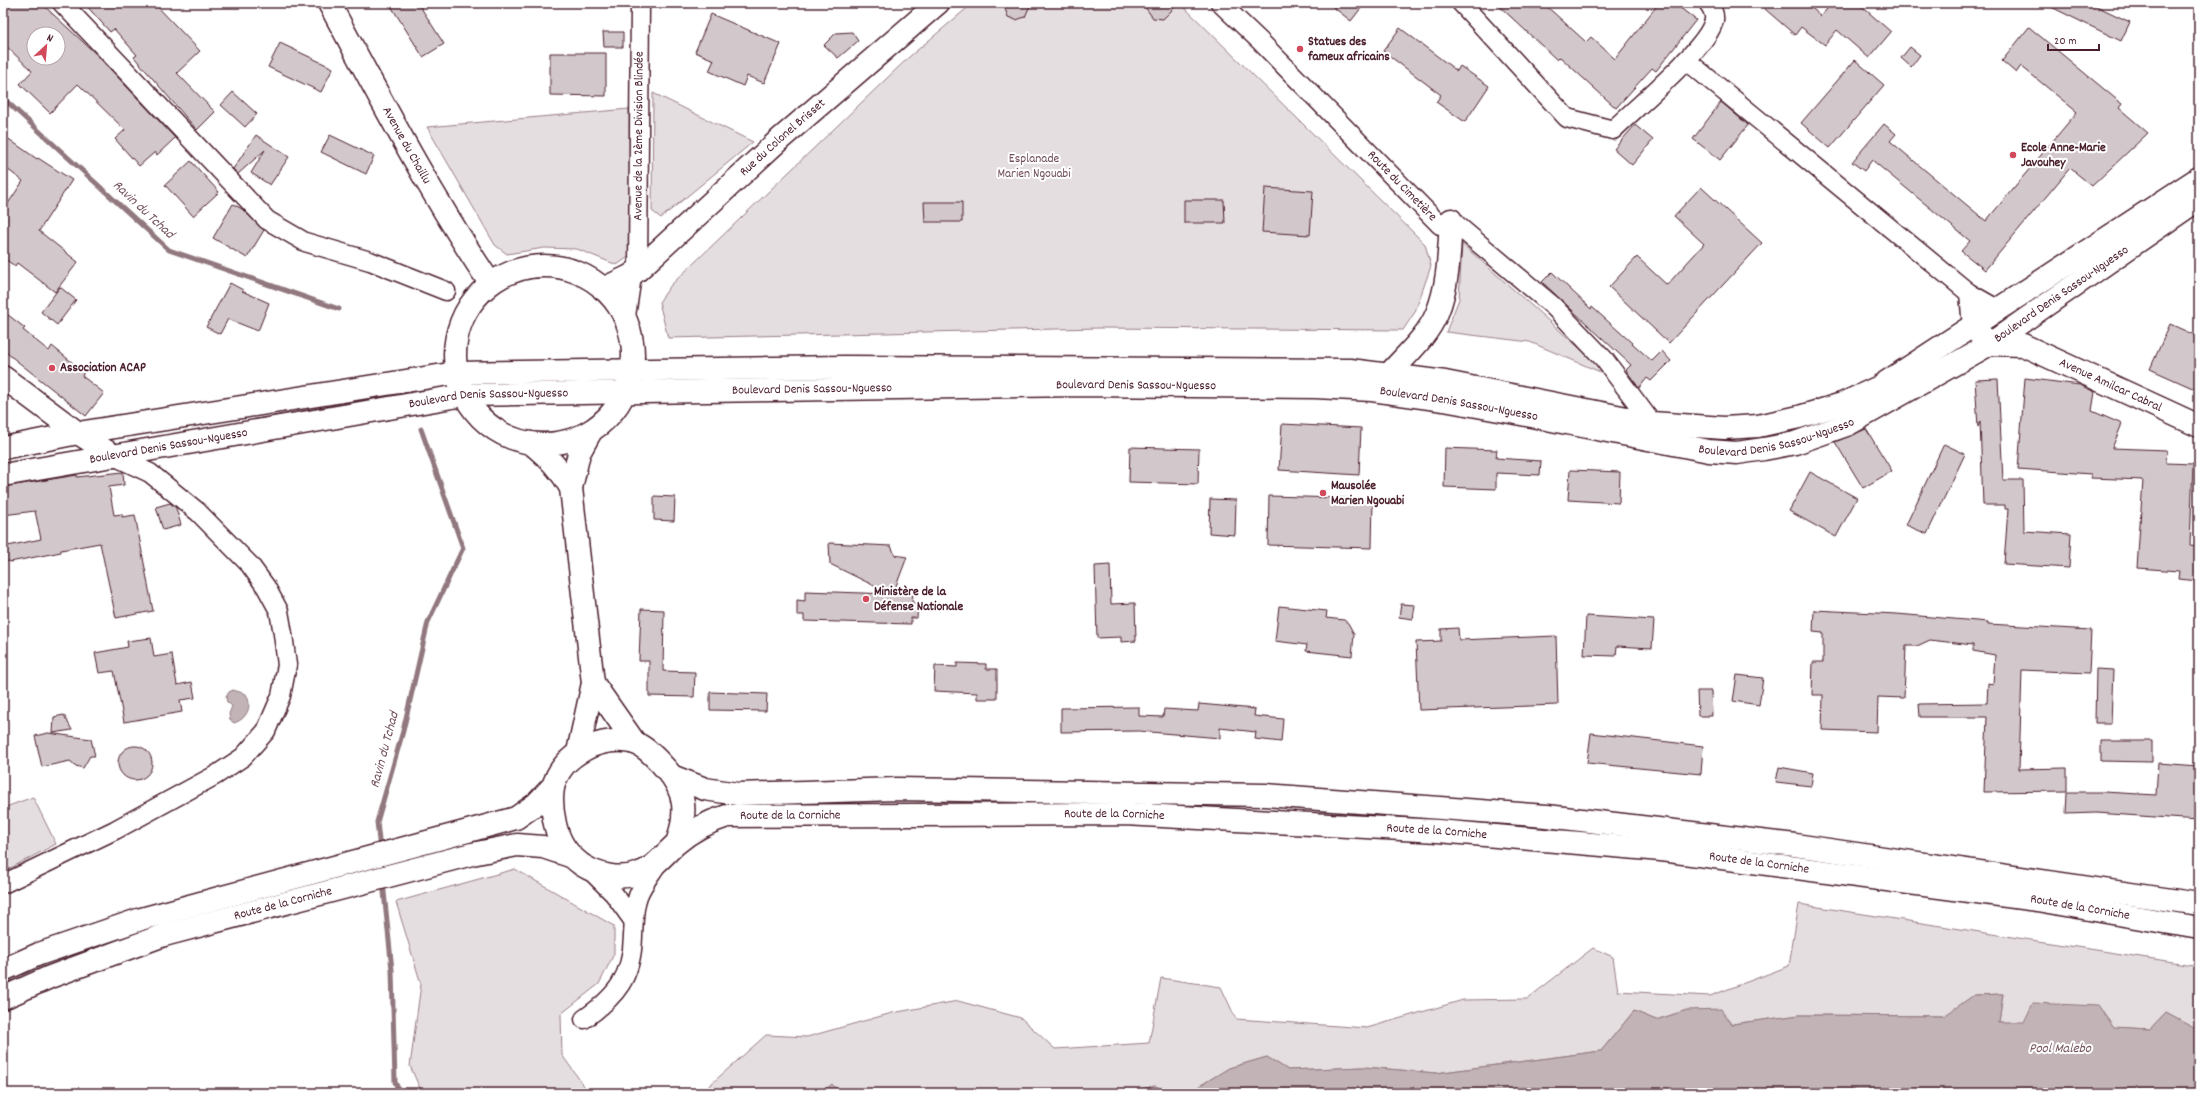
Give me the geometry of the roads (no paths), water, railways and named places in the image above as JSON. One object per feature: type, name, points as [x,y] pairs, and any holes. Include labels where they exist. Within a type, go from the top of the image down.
[{"type":"main road","name":"Avenue du Chaillu","points":[[329,3],[374,86],[472,256],[490,283]]},
{"type":"main road","name":"Rue du Colonel Brisset","points":[[603,289],[634,273],[779,140],[938,3]]},
{"type":"main road","name":"Boulevard Denis Sassou-Nguesso","points":[[3,448],[78,433],[456,373],[844,367],[1350,370],[1390,373],[1446,382],[1652,423],[1724,428],[1758,426],[1799,417],[1842,404],[1879,387],[2199,178]]},
{"type":"main road","name":"Boulevard Denis Sassou-Nguesso","points":[[3,474],[464,395],[1080,385],[1316,387],[1372,390],[1444,400],[1709,451],[1737,453],[1795,443],[1850,424],[1990,344],[2019,336],[2199,199]]},
{"type":"main road","points":[[1390,373],[1418,343],[1437,314],[1448,271],[1451,220]]},
{"type":"main road","points":[[536,266],[560,268],[583,275],[603,289],[624,316],[633,342],[632,370],[626,392],[611,415],[590,432],[561,443],[531,443],[504,435],[481,418],[464,395],[456,373],[455,348],[460,323],[472,301],[490,283],[512,272],[536,266]]},
{"type":"main road","points":[[624,316],[634,273]]},
{"type":"main road","name":"Avenue Amilcar Cabral","points":[[1998,310],[2019,336],[2199,426]]},
{"type":"main road","points":[[1972,327],[1990,344]]},
{"type":"main road","points":[[3,378],[78,433],[114,456]]},
{"type":"main road","points":[[578,752],[593,683],[571,488],[580,453],[590,432]]},
{"type":"main road","points":[[531,443],[551,460],[562,472],[571,488]]},
{"type":"main road","points":[[593,683],[635,743],[657,759],[674,777],[683,802],[684,822],[677,843],[657,864],[636,874],[613,877],[591,871],[570,856],[557,833],[552,808],[553,786],[564,766],[578,752],[605,742],[635,743]]},
{"type":"main road","name":"Route de la Corniche","points":[[674,777],[705,789],[738,794],[897,789],[1265,795],[1547,816],[1795,844],[2064,886],[2199,904]]},
{"type":"main road","name":"Route de la Corniche","points":[[3,970],[39,954],[140,919],[516,818],[536,804],[553,786]]},
{"type":"main road","name":"Route de la Corniche","points":[[677,843],[704,824],[727,816],[1124,814],[1438,831],[1661,850],[2037,900],[2199,928]]},
{"type":"main road","name":"Route de la Corniche","points":[[3,998],[50,977],[164,935],[472,854],[516,845],[543,847],[570,856]]},
{"type":"street","points":[[62,3],[267,220],[305,242],[370,262],[446,291]]},
{"type":"street","name":"Avenue de la 2ème Division Blindée","points":[[634,273],[640,3]]},
{"type":"street","name":"Route du Cimetière","points":[[1220,3],[1260,41],[1440,225],[1451,220],[1553,306],[1604,359],[1652,423]]},
{"type":"street","points":[[1461,3],[1567,118],[1613,130],[1686,60],[1706,38],[1714,21],[1714,13],[1708,3]]},
{"type":"street","points":[[1686,60],[1969,293],[1998,310]]},
{"type":"street","points":[[1969,293],[1972,327]]},
{"type":"street","points":[[3,884],[115,830],[216,775],[243,757],[266,731],[281,696],[287,665],[283,634],[279,612],[266,587],[250,565],[198,512],[150,473],[114,456]]},
{"type":"street","points":[[584,1018],[604,1004],[619,988],[627,973],[633,936],[632,919],[638,895],[657,864]]},
{"type":"street","points":[[591,871],[614,894],[632,919]]},
{"type":"water","points":[[233,690],[246,694],[249,703],[248,712],[239,721],[234,723],[230,720],[229,714],[232,706],[227,702],[226,697],[229,692]]},
{"type":"water","name":"Pool Malebo","points":[[2003,994],[1999,1022],[2024,1022],[2033,1003],[2098,1006],[2113,1027],[2150,1029],[2166,1012],[2199,1030],[2199,1093],[1188,1093],[1229,1068],[1267,1057],[1288,1070],[1364,1067],[1436,1073],[1601,1051],[1634,1011],[1656,1020],[1687,1010],[1721,1009],[1732,1024],[1800,1015],[1944,1016],[1974,995]]},
{"type":"water","points":[[832,1084],[840,1093],[822,1093]]},
{"type":"water","points":[[1155,1086],[1172,1093],[1123,1093]]},
{"type":"waterway","name":"Ravin du Tchad","points":[[3,98],[169,250],[339,309]]},
{"type":"waterway","name":"Ravin du Tchad","points":[[380,850],[377,822],[403,731],[428,622],[463,548],[421,429]]},
{"type":"waterway","name":"Ravin du Tchad","points":[[383,882],[392,970],[395,1082],[400,1093]]},
{"type":"place","name":"Statues des fameux africains","points":[[1300,49]]},
{"type":"place","name":"Ecole Anne-Marie Javouhey","points":[[2013,155]]},
{"type":"place","name":"Association ACAP","points":[[52,368]]},
{"type":"place","name":"Mausolée Marien Ngouabi","points":[[1323,493]]},
{"type":"place","name":"Ministère de la Défense Nationale","points":[[866,599]]},
{"type":"park label","name":"Esplanade Marien Ngouabi","points":[[1034,166]]}]
